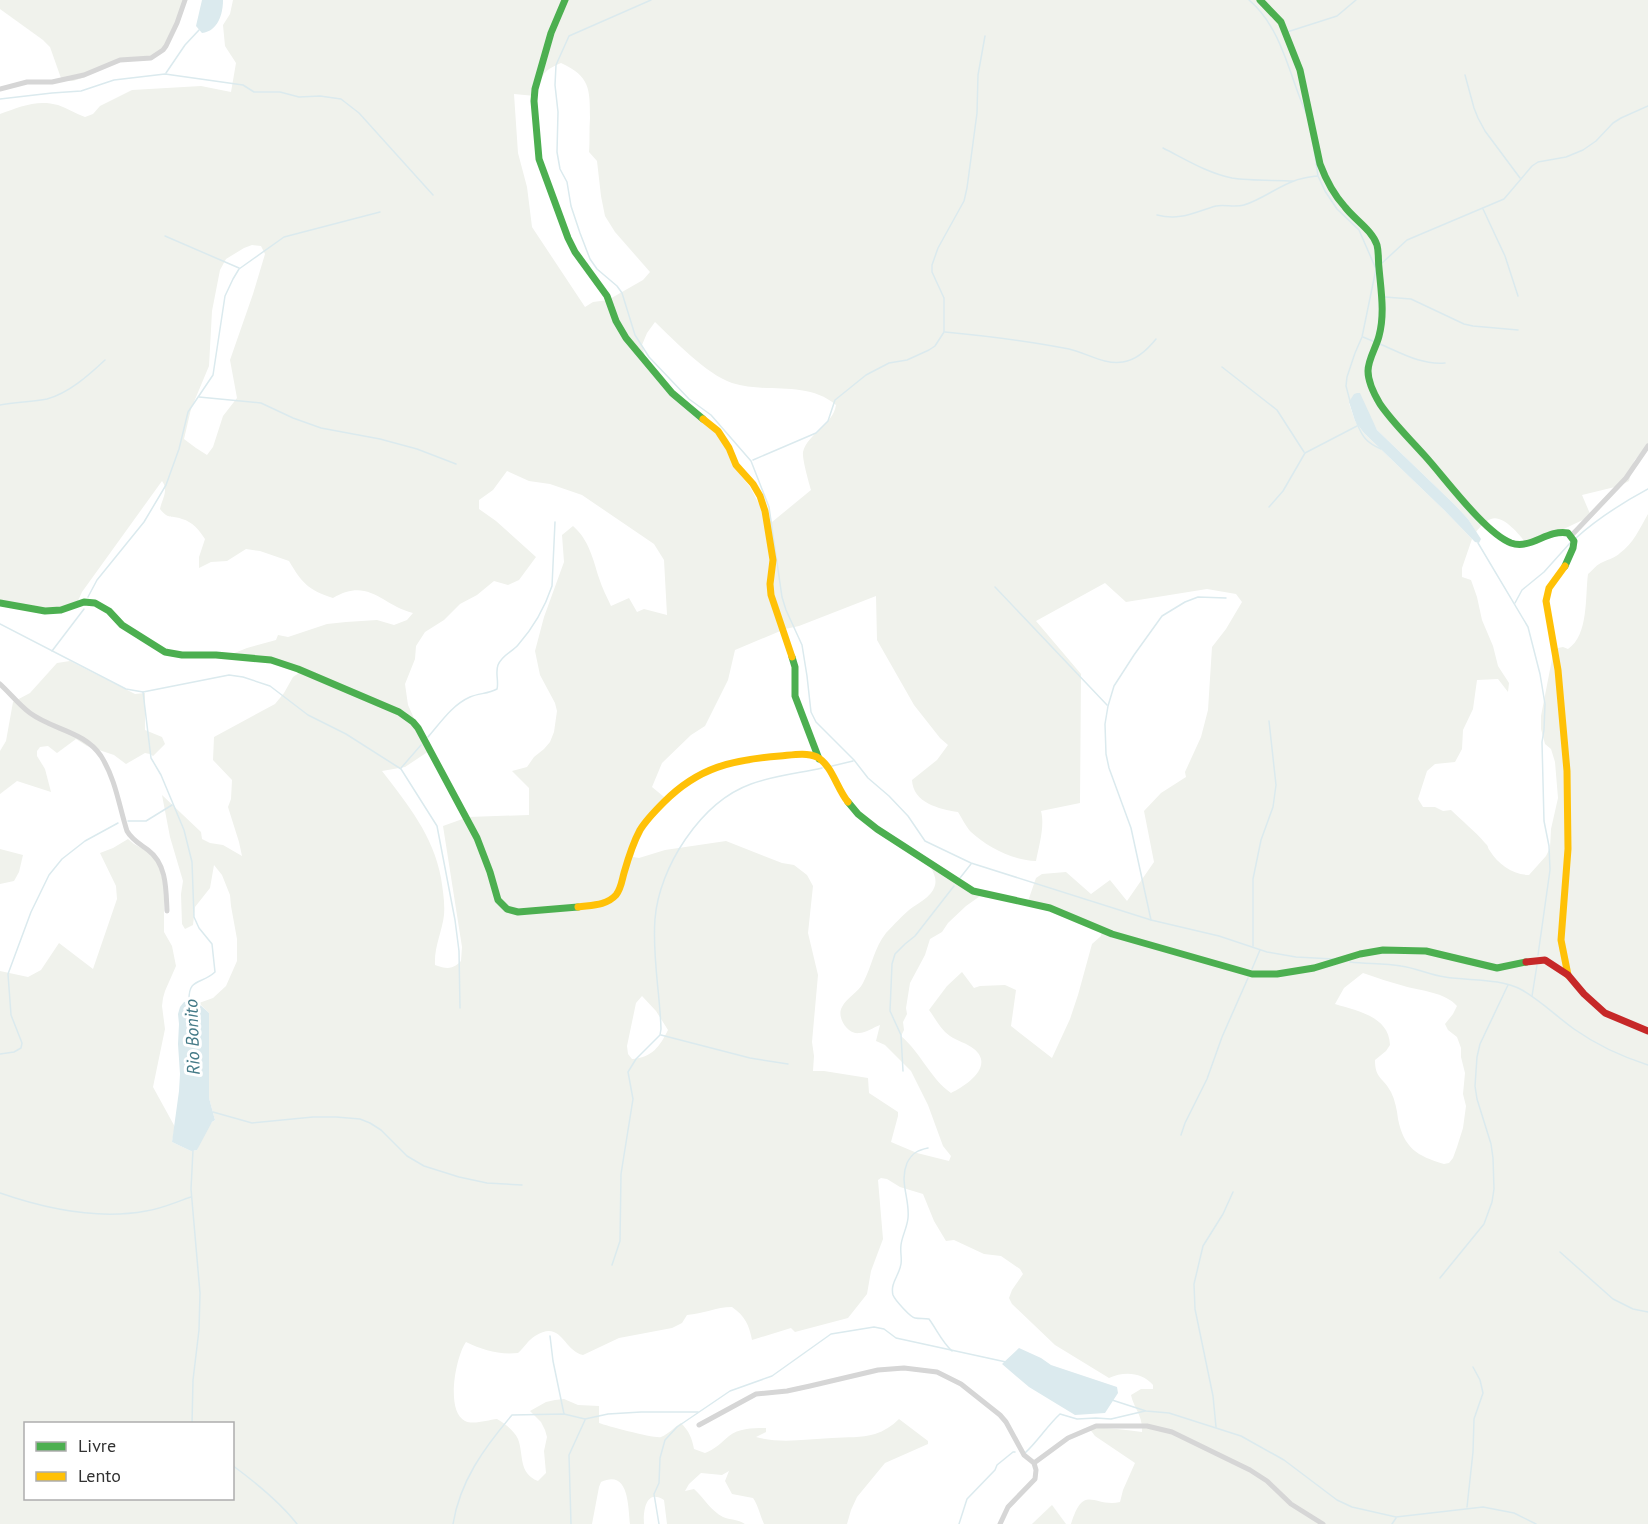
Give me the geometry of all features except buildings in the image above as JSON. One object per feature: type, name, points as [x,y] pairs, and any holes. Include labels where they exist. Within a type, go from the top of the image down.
[{"type":"street","points":[[0,90],[27,82],[52,82],[84,75],[120,60],[151,58],[166,46],[185,0]]},
{"type":"street","points":[[565,0],[551,33],[535,89],[537,146],[547,183],[575,252],[601,287],[626,338],[672,393],[718,431],[736,465],[753,484],[760,496],[773,554],[771,595],[795,667],[795,696],[819,759]]},
{"type":"street","points":[[1260,0],[1281,22],[1300,70],[1320,164],[1326,179],[1345,208],[1368,232],[1377,247],[1383,316],[1367,374],[1377,399],[1391,419],[1447,483],[1472,510],[1510,544],[1521,546],[1560,531],[1565,531],[1574,541],[1571,555],[1549,588],[1546,601],[1558,670],[1567,771],[1568,849],[1561,940],[1568,975]]},
{"type":"street","points":[[1571,536],[1626,478],[1648,446]]},
{"type":"street","points":[[0,603],[45,611],[57,611],[84,602],[95,603],[109,611],[122,625],[165,652],[182,656],[216,655],[271,660],[298,669],[399,712],[418,728],[477,838],[498,900],[512,911],[596,905],[608,901],[615,896],[618,890],[640,830],[679,787],[700,774],[720,766],[754,758],[800,753],[811,755],[827,766],[845,799],[858,814],[877,829],[973,891],[1050,908],[1112,934],[1252,974],[1277,975],[1383,950],[1425,951],[1497,968],[1534,960],[1545,960],[1568,975],[1584,994],[1605,1012],[1648,1031]]},
{"type":"street","points":[[0,684],[29,712],[81,738],[92,745],[101,756],[116,786],[127,831],[131,838],[153,854],[163,872],[166,882],[167,911]]},
{"type":"street","points":[[699,1425],[756,1394],[787,1391],[878,1370],[904,1368],[937,1372],[952,1378],[970,1390],[1004,1419],[1024,1455],[1034,1463],[1035,1479],[1008,1507],[1000,1524]]},
{"type":"street","points":[[1034,1463],[1068,1438],[1096,1426],[1147,1426],[1172,1432],[1250,1470],[1268,1481],[1291,1504],[1323,1524]]},
{"type":"shaded area","points":[[0,0],[187,0],[161,54],[144,61],[129,57],[82,78],[62,81],[50,47],[0,9]]},
{"type":"shaded area","points":[[233,0],[1648,0],[1648,444],[1634,461],[1629,481],[1619,486],[1582,495],[1591,516],[1528,546],[1511,527],[1496,518],[1487,521],[1476,532],[1455,505],[1377,430],[1370,417],[1349,403],[1355,421],[1364,433],[1472,539],[1462,568],[1462,577],[1471,580],[1498,666],[1509,683],[1508,692],[1498,679],[1477,680],[1473,709],[1463,730],[1462,749],[1455,762],[1435,764],[1427,771],[1418,799],[1423,807],[1435,807],[1443,811],[1451,810],[1481,839],[1497,860],[1506,868],[1517,873],[1529,875],[1550,848],[1551,829],[1558,798],[1555,762],[1551,749],[1545,744],[1541,729],[1541,716],[1553,654],[1558,648],[1568,649],[1580,634],[1585,614],[1588,574],[1599,564],[1616,556],[1629,545],[1648,514],[1648,1524],[1071,1524],[1080,1504],[1085,1500],[1120,1502],[1135,1463],[1095,1436],[1089,1428],[1142,1432],[1140,1417],[1131,1395],[1141,1389],[1153,1389],[1153,1385],[1144,1377],[1132,1374],[1121,1374],[1109,1378],[1055,1345],[1012,1304],[1009,1298],[1023,1274],[1020,1269],[1001,1256],[984,1254],[954,1240],[946,1241],[934,1221],[923,1194],[881,1178],[878,1180],[883,1239],[871,1271],[867,1294],[848,1318],[795,1332],[791,1328],[752,1340],[743,1317],[732,1307],[726,1307],[687,1315],[682,1323],[672,1328],[619,1338],[583,1355],[571,1348],[557,1333],[551,1331],[535,1336],[518,1353],[491,1351],[466,1342],[459,1359],[454,1383],[455,1406],[459,1415],[465,1421],[472,1423],[497,1419],[509,1428],[518,1439],[524,1468],[532,1478],[538,1481],[546,1473],[544,1451],[547,1437],[541,1422],[530,1411],[555,1400],[564,1399],[578,1405],[599,1406],[599,1423],[650,1436],[661,1437],[681,1423],[690,1435],[694,1449],[705,1453],[733,1433],[746,1429],[766,1428],[766,1432],[756,1437],[775,1440],[854,1437],[878,1433],[899,1419],[928,1441],[928,1444],[885,1463],[857,1497],[847,1524],[764,1524],[753,1498],[732,1494],[725,1481],[729,1471],[722,1475],[701,1473],[685,1491],[694,1489],[711,1508],[723,1517],[745,1524],[667,1524],[664,1500],[653,1497],[649,1499],[645,1508],[644,1524],[630,1524],[625,1491],[617,1481],[610,1479],[601,1482],[599,1487],[592,1524],[0,1524],[0,971],[28,977],[41,970],[59,943],[93,969],[117,899],[116,886],[100,853],[128,839],[157,857],[164,886],[164,932],[172,946],[176,966],[163,998],[165,1029],[153,1087],[175,1127],[172,1142],[191,1151],[197,1150],[206,1129],[215,1120],[209,1098],[209,1013],[199,1003],[213,998],[226,986],[237,961],[237,939],[230,895],[222,875],[214,865],[210,888],[195,907],[193,925],[185,929],[182,924],[183,881],[170,837],[162,795],[201,832],[202,839],[223,845],[242,856],[228,807],[232,780],[213,760],[214,737],[275,704],[293,677],[299,673],[286,665],[232,654],[276,640],[278,635],[288,637],[327,624],[346,622],[377,620],[394,625],[407,620],[413,613],[366,591],[345,592],[333,598],[324,595],[306,585],[289,561],[260,551],[246,549],[227,561],[211,562],[199,568],[199,557],[205,539],[189,522],[168,516],[160,509],[165,491],[162,481],[82,592],[77,603],[50,610],[0,602],[0,114],[28,105],[50,103],[85,117],[93,114],[100,106],[132,90],[201,86],[231,92],[236,63],[225,46],[223,25],[230,14]],"holes":[[[561,63],[578,73],[586,84],[590,108],[589,152],[597,161],[605,216],[615,232],[650,272],[643,280],[608,300],[593,302],[585,307],[532,227],[527,187],[518,153],[514,94],[535,96],[543,75]],[[252,245],[261,246],[265,254],[230,360],[237,398],[223,416],[213,447],[207,455],[184,439],[191,409],[209,366],[212,311],[220,270],[226,259]],[[655,322],[691,356],[722,379],[732,383],[759,388],[799,390],[825,397],[836,405],[830,418],[810,439],[803,452],[811,490],[772,522],[734,467],[722,441],[711,427],[648,368],[642,345]],[[507,471],[529,481],[550,484],[582,495],[654,544],[664,560],[667,615],[644,609],[637,612],[629,598],[611,606],[583,537],[573,526],[562,535],[564,562],[544,617],[535,651],[540,675],[557,711],[554,732],[550,742],[527,767],[512,771],[529,788],[529,815],[468,817],[443,826],[462,947],[461,961],[455,966],[446,968],[435,965],[444,910],[437,862],[426,834],[382,771],[405,767],[429,751],[408,705],[405,684],[415,659],[416,646],[425,632],[494,581],[508,585],[519,580],[536,557],[479,509],[479,500],[493,490]],[[1105,583],[1126,602],[1207,589],[1236,594],[1242,602],[1212,647],[1208,710],[1201,737],[1185,772],[1186,777],[1161,793],[1144,811],[1154,862],[1127,901],[1110,880],[1091,894],[1066,872],[1042,874],[1036,878],[1027,904],[1102,932],[1092,944],[1070,1019],[1052,1058],[1011,1026],[1016,990],[1005,985],[974,988],[962,972],[947,986],[929,1010],[947,1033],[980,1055],[980,1069],[976,1075],[964,1086],[951,1093],[937,1080],[901,1036],[907,1014],[910,983],[925,955],[930,939],[942,932],[966,906],[983,894],[931,868],[936,880],[935,887],[925,899],[906,913],[886,933],[863,983],[844,1004],[841,1011],[844,1025],[855,1033],[880,1025],[876,1041],[885,1045],[911,1071],[928,1105],[943,1146],[951,1156],[949,1161],[917,1153],[891,1142],[898,1112],[869,1093],[868,1078],[813,1071],[812,1042],[818,975],[808,933],[813,886],[807,875],[794,865],[782,863],[726,841],[665,850],[639,858],[633,857],[638,841],[647,826],[669,801],[652,787],[662,763],[691,735],[705,726],[728,680],[735,650],[876,596],[877,640],[914,705],[948,745],[937,760],[912,780],[913,788],[928,804],[958,812],[971,832],[993,848],[1019,859],[1036,861],[1042,829],[1041,811],[1080,803],[1081,674],[1036,621]],[[1363,973],[1439,995],[1457,1006],[1445,1024],[1448,1030],[1457,1037],[1461,1048],[1465,1073],[1463,1094],[1466,1106],[1463,1128],[1453,1158],[1449,1163],[1444,1164],[1426,1158],[1408,1144],[1401,1129],[1392,1095],[1378,1075],[1375,1066],[1375,1060],[1390,1045],[1388,1035],[1384,1027],[1370,1016],[1335,1004],[1344,988]],[[642,996],[656,1011],[668,1030],[650,1054],[632,1059],[628,1054],[627,1046],[636,1003]]]},
{"type":"shaded area","points":[[70,661],[135,694],[145,693],[145,730],[162,737],[165,744],[153,756],[145,753],[126,764],[114,755],[87,746],[76,739],[57,753],[48,746],[40,747],[37,756],[45,769],[51,792],[17,781],[0,794],[0,751],[6,741],[13,702],[30,693],[57,663]]},
{"type":"shaded area","points":[[0,849],[23,855],[14,881],[0,884]]},
{"type":"shaded area","points":[[1052,1505],[1066,1524],[1032,1524]]},
{"type":"water","points":[[202,0],[223,0],[222,11],[216,25],[202,33],[196,26]]},
{"type":"water","points":[[1357,393],[1360,393],[1377,430],[1468,519],[1481,539],[1479,543],[1475,542],[1364,433],[1355,421],[1349,402]]},
{"type":"water","points":[[184,1002],[197,1002],[209,1013],[209,1098],[215,1120],[197,1150],[191,1151],[172,1142],[180,1074],[178,1014]]},
{"type":"water","points":[[1019,1348],[1051,1365],[1117,1387],[1118,1393],[1105,1413],[1075,1415],[1029,1387],[1002,1364]]},
{"type":"waterway","points":[[651,0],[569,36],[556,65],[557,152],[560,169],[567,182],[571,206],[590,259],[622,293],[635,335],[649,357],[689,399],[711,415],[751,461],[769,507],[782,597],[802,645],[811,712],[816,722],[854,760],[868,778],[908,816],[925,841],[971,863],[1151,920],[1219,936],[1267,952],[1296,957],[1333,959]]},
{"type":"waterway","points":[[1249,0],[1260,11],[1277,38],[1306,113]]},
{"type":"waterway","points":[[1287,32],[1337,16],[1356,0]]},
{"type":"waterway","points":[[166,73],[185,45],[199,30]]},
{"type":"waterway","points":[[753,460],[816,433],[828,421],[835,400],[866,375],[889,363],[907,360],[929,350],[935,346],[944,332],[944,298],[932,272],[932,265],[938,248],[964,201],[977,113],[978,75],[985,36]]},
{"type":"waterway","points":[[0,99],[81,91],[114,80],[165,74],[243,85],[254,92],[280,92],[299,97],[320,96],[341,99],[359,113],[433,195]]},
{"type":"waterway","points":[[1465,75],[1478,118],[1520,178]]},
{"type":"waterway","points":[[1381,264],[1407,240],[1504,199],[1538,162],[1566,157],[1583,150],[1596,141],[1613,123],[1648,106]]},
{"type":"waterway","points":[[1163,148],[1223,176],[1247,180],[1293,181]]},
{"type":"waterway","points":[[1314,150],[1318,176],[1325,191],[1337,209],[1359,230],[1376,269],[1362,337],[1347,377],[1346,386],[1350,401]]},
{"type":"waterway","points":[[1157,215],[1173,217],[1216,206],[1244,205],[1294,181],[1317,176]]},
{"type":"waterway","points":[[1483,209],[1505,256],[1518,296]]},
{"type":"waterway","points":[[88,597],[97,580],[144,522],[166,485],[179,449],[188,412],[213,375],[225,296],[239,269],[284,237],[380,212]]},
{"type":"waterway","points":[[165,236],[239,268]]},
{"type":"waterway","points":[[1385,297],[1411,299],[1464,324],[1518,330]]},
{"type":"waterway","points":[[945,332],[1054,346],[1116,362],[1128,361],[1137,356],[1156,339]]},
{"type":"waterway","points":[[1363,337],[1375,342]]},
{"type":"waterway","points":[[1380,344],[1419,360],[1445,363]]},
{"type":"waterway","points":[[0,405],[55,396],[78,383],[105,360]]},
{"type":"waterway","points":[[1222,367],[1277,410],[1304,452]]},
{"type":"waterway","points":[[199,397],[261,403],[321,428],[380,439],[417,449],[456,464]]},
{"type":"waterway","points":[[1357,423],[1366,439],[1381,449]]},
{"type":"waterway","points":[[1269,507],[1283,491],[1305,453],[1357,426]]},
{"type":"waterway","points":[[1576,538],[1610,511],[1648,489]]},
{"type":"waterway","points":[[428,737],[447,714],[464,700],[497,689],[498,665],[529,632],[552,586],[555,522]]},
{"type":"waterway","points":[[1478,543],[1528,627],[1545,704],[1542,742],[1544,821],[1549,846],[1550,870],[1538,955]]},
{"type":"waterway","points":[[1515,603],[1522,590],[1544,572],[1570,543]]},
{"type":"waterway","points":[[995,587],[1107,705]]},
{"type":"waterway","points":[[1151,920],[1131,828],[1106,754],[1105,724],[1108,706],[1114,686],[1162,616],[1198,597],[1226,598]]},
{"type":"waterway","points":[[52,651],[84,609]]},
{"type":"waterway","points":[[0,624],[126,689],[143,692],[229,675],[270,686],[308,715],[346,734],[401,769],[437,826],[459,951],[460,1008]]},
{"type":"waterway","name":"Rio Bonito","points":[[143,692],[151,758],[161,775],[184,830],[192,862],[194,917],[199,928],[212,944],[215,972],[193,985],[189,994],[189,1002]]},
{"type":"waterway","points":[[1253,946],[1253,879],[1261,840],[1273,807],[1276,785],[1269,721]]},
{"type":"waterway","points":[[401,768],[421,745]]},
{"type":"waterway","points":[[832,766],[853,761]]},
{"type":"waterway","points":[[612,1265],[620,1241],[621,1174],[633,1099],[628,1072],[636,1059],[660,1035],[661,1029],[654,933],[658,899],[665,878],[686,839],[715,805],[733,793],[759,781],[822,768]]},
{"type":"waterway","points":[[128,821],[146,821],[172,805]]},
{"type":"waterway","points":[[0,1054],[14,1052],[21,1048],[22,1043],[11,1015],[8,974],[31,912],[49,875],[62,859],[85,841],[118,823]]},
{"type":"waterway","points":[[960,878],[971,864]]},
{"type":"waterway","points":[[903,1071],[901,1035],[890,1011],[892,964],[895,954],[915,936],[954,886]]},
{"type":"waterway","points":[[1252,969],[1260,950]]},
{"type":"waterway","points":[[1350,962],[1395,965],[1439,976],[1513,986],[1536,999],[1592,1041],[1648,1065]]},
{"type":"waterway","points":[[1532,996],[1537,965]]},
{"type":"waterway","points":[[1181,1135],[1207,1079],[1222,1037],[1248,978]]},
{"type":"waterway","points":[[1440,1278],[1484,1224],[1492,1202],[1493,1158],[1477,1099],[1475,1086],[1477,1057],[1480,1044],[1508,985]]},
{"type":"waterway","points":[[661,1035],[750,1058],[788,1064]]},
{"type":"waterway","points":[[213,1112],[252,1123],[313,1117],[360,1119],[381,1130],[407,1156],[424,1166],[487,1183],[522,1185]]},
{"type":"waterway","points":[[928,1148],[913,1154],[905,1170],[904,1184],[908,1218],[902,1238],[901,1264],[892,1291],[897,1301],[910,1315],[915,1318],[929,1319],[952,1351]]},
{"type":"waterway","name":"Rio Bonito","points":[[192,1422],[200,1293],[191,1189],[193,1150]]},
{"type":"waterway","points":[[1216,1427],[1213,1396],[1195,1309],[1194,1284],[1203,1246],[1223,1214],[1233,1192]]},
{"type":"waterway","points":[[0,1193],[53,1208],[109,1214],[152,1210],[191,1197]]},
{"type":"waterway","points":[[1560,1252],[1613,1299],[1633,1309],[1648,1312]]},
{"type":"waterway","points":[[659,1524],[654,1494],[659,1483],[660,1458],[665,1440],[677,1427],[730,1391],[772,1376],[831,1334],[874,1327],[884,1329],[896,1338],[1006,1362]]},
{"type":"waterway","points":[[550,1336],[564,1414]]},
{"type":"waterway","points":[[1467,1507],[1474,1419],[1483,1393],[1480,1380],[1473,1367]]},
{"type":"waterway","points":[[1112,1400],[1146,1411],[1169,1413],[1241,1436],[1284,1460],[1337,1500],[1352,1507],[1396,1517],[1483,1507],[1514,1513],[1536,1524]]},
{"type":"waterway","points":[[1025,1453],[1060,1414],[1077,1419],[1111,1419],[1145,1411]]},
{"type":"waterway","points":[[453,1524],[456,1508],[467,1479],[492,1440],[512,1415],[564,1414],[585,1419],[608,1414],[698,1412]]},
{"type":"waterway","points":[[571,1524],[569,1455],[585,1420]]},
{"type":"waterway","points":[[959,1524],[967,1499],[995,1470],[997,1465],[1015,1452]]},
{"type":"waterway","name":"Rio Bonito","points":[[234,1467],[267,1493],[297,1524]]},
{"type":"waterway","points":[[1392,1524],[1396,1518]]},
{"type":"traffic: fast","points":[[565,0],[551,33],[535,89],[539,159],[568,238],[575,252],[607,296],[616,321],[626,338],[672,393],[703,419]]},
{"type":"traffic: fast","points":[[1260,0],[1281,22],[1300,70],[1320,164],[1325,176],[1337,197],[1363,225],[1377,245],[1382,319],[1379,336],[1369,362],[1368,375],[1380,404],[1466,504],[1501,537],[1511,543],[1525,544],[1553,534],[1568,533],[1574,541],[1565,566]]},
{"type":"traffic: fast","points":[[0,603],[45,611],[61,610],[84,602],[95,603],[109,611],[122,625],[165,652],[271,660],[298,669],[399,712],[418,728],[477,838],[498,900],[507,909],[518,912],[578,907]]},
{"type":"traffic: fast","points":[[792,657],[795,667],[795,696],[819,759]]},
{"type":"traffic: fast","points":[[848,802],[858,814],[877,829],[973,891],[1050,908],[1112,934],[1252,974],[1277,974],[1314,968],[1360,954],[1383,950],[1426,951],[1497,968],[1526,962]]},
{"type":"traffic: slow","points":[[703,419],[718,431],[736,465],[753,484],[760,496],[765,511],[773,560],[771,595],[792,657]]},
{"type":"traffic: slow","points":[[1565,566],[1549,588],[1546,601],[1558,670],[1567,771],[1568,849],[1561,940],[1568,975]]},
{"type":"traffic: slow","points":[[578,907],[603,903],[616,895],[633,846],[645,823],[677,790],[717,767],[747,760],[799,754],[813,755],[827,766],[848,802]]},
{"type":"traffic: jam","points":[[1526,962],[1545,960],[1568,975],[1605,1013],[1648,1031]]}]
